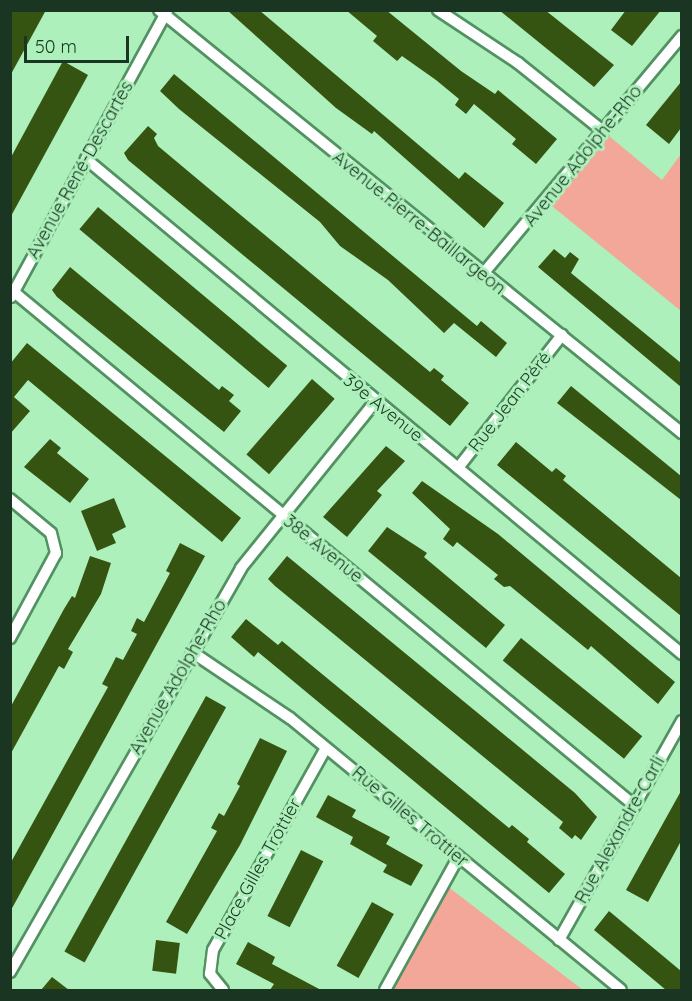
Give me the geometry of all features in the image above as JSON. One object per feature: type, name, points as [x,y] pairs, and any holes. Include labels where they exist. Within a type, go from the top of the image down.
[{"type":"street","points":[[438,10],[518,63],[603,131]]},
{"type":"street","name":"Avenue René-Descartes","points":[[12,295],[163,12]]},
{"type":"street","name":"Avenue Pierre-Baillargeon","points":[[163,12],[482,275],[562,335],[681,432]]},
{"type":"street","name":"Avenue Adolphe-Rho","points":[[482,275],[681,36]]},
{"type":"street","name":"39e Avenue","points":[[86,159],[375,402],[458,468],[681,654]]},
{"type":"street","name":"38e Avenue","points":[[12,295],[634,805]]},
{"type":"street","name":"Rue Jean Péré","points":[[458,468],[562,335]]},
{"type":"street","name":"Avenue Adolphe-Rho","points":[[10,972],[241,568],[375,402]]},
{"type":"street","points":[[10,499],[51,533],[56,554],[10,638]]},
{"type":"street","name":"Rue Gilles Trottier","points":[[192,652],[326,748],[621,990]]},
{"type":"street","name":"Rue Alexandre-Carli","points":[[560,940],[681,721]]},
{"type":"street","name":"Place Gilles Trottier","points":[[223,990],[210,974],[213,950],[326,748]]},
{"type":"street","points":[[386,990],[458,858]]},
{"type":"shaded area","points":[[603,131],[662,180],[681,154],[681,311],[547,202]]},
{"type":"shaded area","points":[[447,886],[583,990],[390,990]]},
{"type":"building","points":[[13,10],[46,10],[10,76],[10,15]]},
{"type":"building","points":[[227,10],[259,10],[459,179],[465,172],[504,203],[484,228],[374,131],[372,134],[336,108]]},
{"type":"building","points":[[346,10],[386,10],[461,71],[495,94],[498,90],[557,139],[536,164],[512,144],[516,139],[474,104],[466,114],[455,105],[459,99],[402,56],[397,61],[373,41],[377,36]]},
{"type":"building","points":[[499,10],[545,10],[614,65],[594,87]]},
{"type":"building","points":[[626,10],[661,10],[632,46],[611,30]]},
{"type":"building","points":[[63,61],[88,75],[10,218],[10,159]]},
{"type":"building","points":[[174,74],[477,326],[481,321],[507,343],[496,357],[454,323],[444,333],[388,280],[340,246],[320,222],[179,109],[160,91]]},
{"type":"building","points":[[681,82],[681,128],[669,144],[646,125]]},
{"type":"building","points":[[148,126],[157,134],[154,138],[158,146],[430,372],[434,368],[444,376],[441,380],[469,403],[450,426],[128,160],[124,153]]},
{"type":"building","points":[[98,207],[287,366],[269,388],[79,229]]},
{"type":"building","points":[[554,249],[565,258],[570,252],[579,259],[571,273],[681,363],[681,387],[538,267]]},
{"type":"building","points":[[70,267],[219,390],[222,386],[234,395],[229,401],[241,411],[224,432],[57,297],[52,290]]},
{"type":"building","points":[[27,343],[241,518],[222,542],[28,380],[14,397],[30,411],[10,434],[10,364]]},
{"type":"building","points":[[312,379],[335,399],[269,474],[246,454]]},
{"type":"building","points":[[571,386],[681,476],[681,500],[557,403]]},
{"type":"building","points":[[50,439],[61,448],[57,453],[89,479],[70,503],[24,467]]},
{"type":"building","points":[[516,442],[552,472],[556,468],[566,476],[563,480],[681,578],[681,616],[497,465]]},
{"type":"building","points":[[386,446],[405,461],[377,491],[382,495],[347,537],[323,517]]},
{"type":"building","points":[[422,481],[498,534],[675,682],[658,704],[591,646],[588,650],[510,586],[504,587],[494,579],[498,575],[457,542],[453,547],[443,539],[450,529],[412,493]]},
{"type":"building","points":[[114,498],[126,527],[112,534],[116,543],[97,551],[81,511]]},
{"type":"building","points":[[387,527],[427,553],[424,557],[505,625],[486,648],[368,551]]},
{"type":"building","points":[[180,543],[205,556],[10,912],[10,864],[108,687],[102,684],[116,657],[123,660],[137,634],[131,631],[137,618],[144,622],[170,573],[166,571]]},
{"type":"building","points":[[90,556],[111,563],[101,594],[68,649],[73,652],[64,669],[59,666],[10,755],[10,708],[64,609],[72,596],[75,598]]},
{"type":"building","points":[[287,556],[575,793],[597,817],[581,840],[575,835],[572,839],[559,828],[563,822],[275,586],[268,579]]},
{"type":"building","points":[[246,619],[278,645],[282,641],[509,828],[512,825],[529,839],[527,842],[565,874],[549,893],[258,652],[254,657],[231,637]]},
{"type":"building","points":[[521,638],[642,736],[624,759],[503,661]]},
{"type":"building","points":[[206,696],[226,707],[85,963],[64,951]]},
{"type":"building","points":[[260,738],[287,751],[240,845],[187,934],[166,922],[217,831],[211,828],[219,813],[224,816],[240,786],[237,784]]},
{"type":"building","points":[[681,791],[681,841],[648,902],[626,890]]},
{"type":"building","points":[[328,795],[356,810],[352,817],[390,837],[386,844],[423,865],[411,886],[383,872],[387,865],[350,844],[353,837],[316,817]]},
{"type":"building","points":[[301,850],[323,861],[290,927],[267,916]]},
{"type":"building","points":[[372,902],[394,914],[358,978],[337,966]]},
{"type":"building","points":[[609,911],[681,971],[681,990],[666,990],[594,930]]},
{"type":"building","points":[[156,940],[180,943],[176,974],[152,971]]},
{"type":"building","points":[[248,942],[275,957],[272,964],[321,990],[270,990],[274,984],[236,964]]},
{"type":"building","points":[[52,977],[69,990],[41,990]]}]
